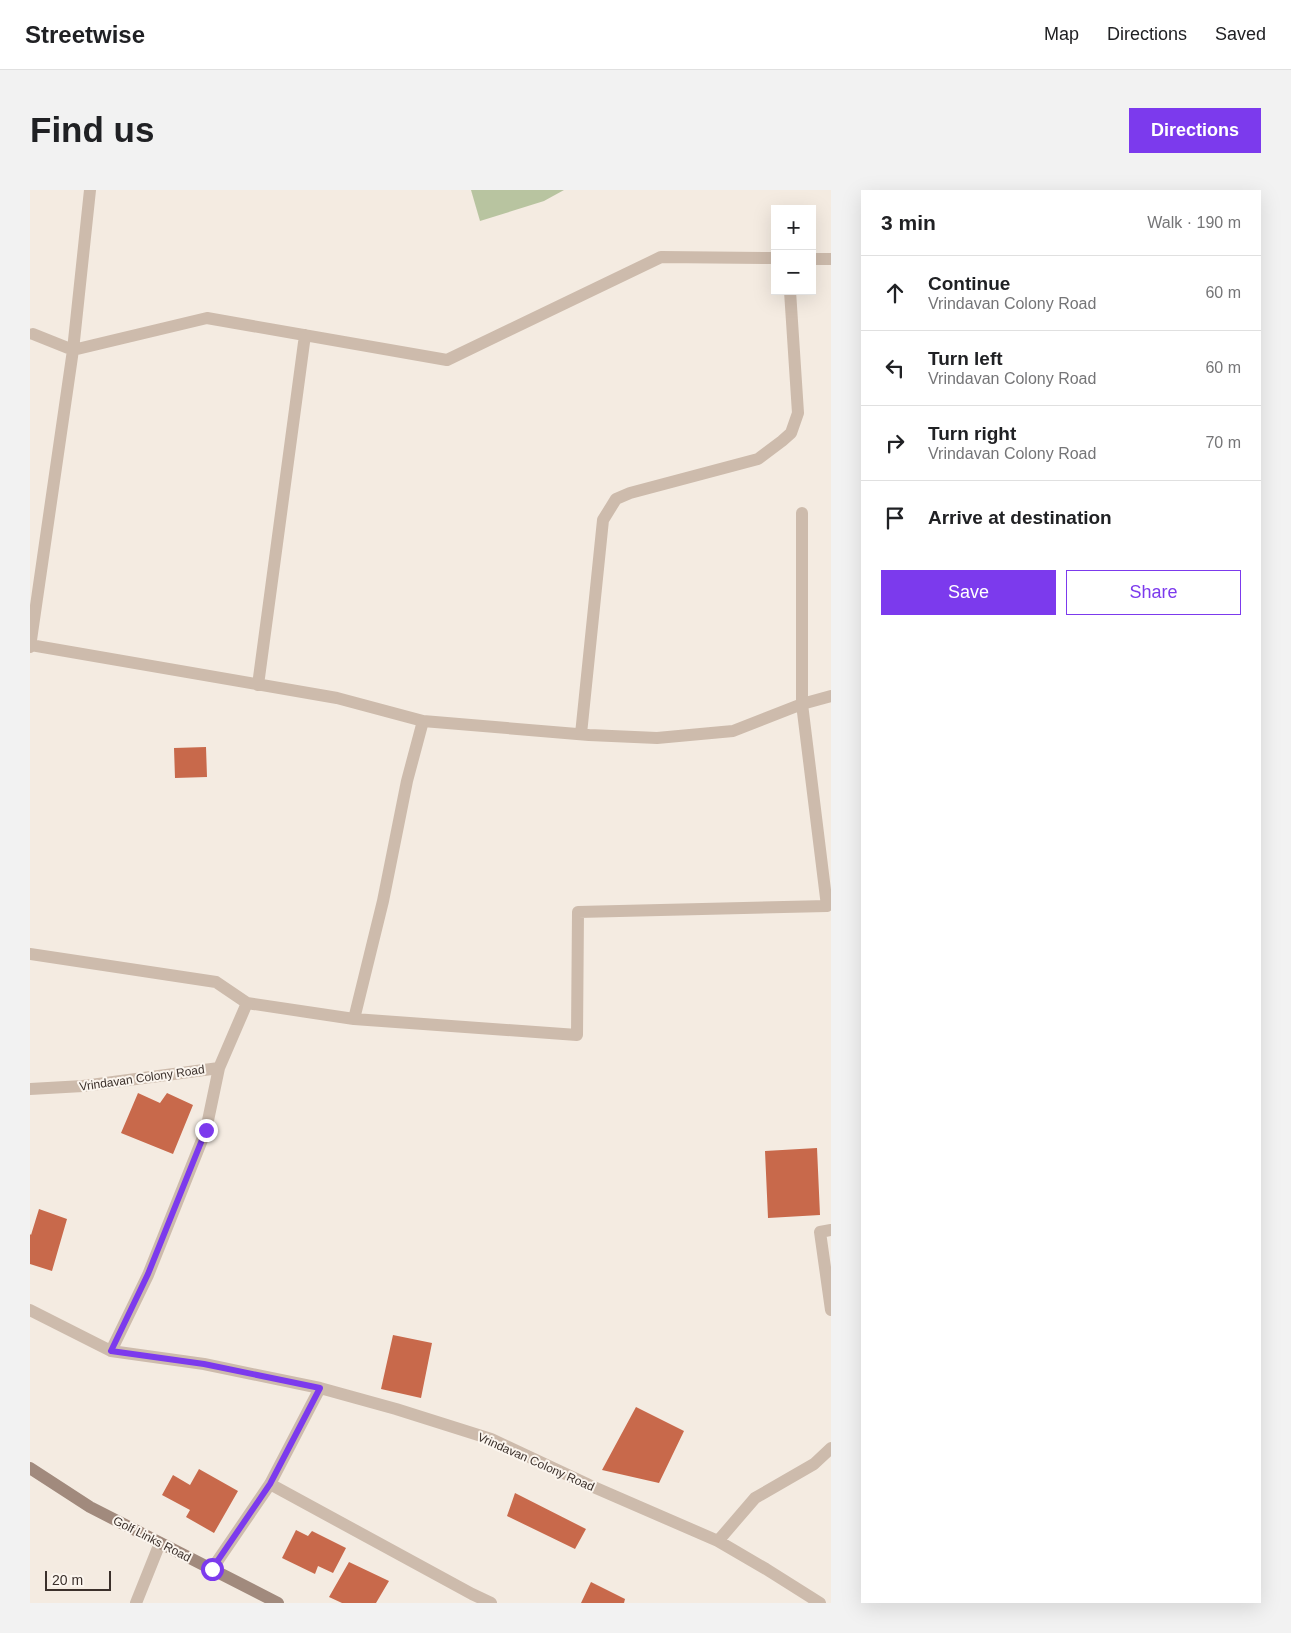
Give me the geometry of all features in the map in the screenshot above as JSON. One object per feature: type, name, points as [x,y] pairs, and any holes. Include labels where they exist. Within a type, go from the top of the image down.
[{"type":"main road","name":"Golf Links Road","points":[[30,1468],[90,1507],[278,1603]]},
{"type":"street","points":[[90,190],[73,350],[30,646],[337,698],[423,720],[581,734],[657,738],[733,731],[802,704],[831,696]]},
{"type":"street","points":[[33,334],[73,350],[207,318],[447,360],[661,257],[771,258]]},
{"type":"street","points":[[816,259],[831,259]]},
{"type":"street","points":[[581,734],[603,520],[616,499],[630,493],[758,459],[791,433],[798,412],[790,295]]},
{"type":"street","points":[[258,685],[305,335]]},
{"type":"street","points":[[30,954],[216,982],[247,1003],[354,1019],[577,1035],[578,912],[827,906],[802,704],[802,513]]},
{"type":"street","points":[[354,1019],[383,901],[407,781],[423,720]]},
{"type":"street","points":[[219,1068],[247,1003]]},
{"type":"street","name":"Vrindavan Colony Road","points":[[30,1090],[83,1086],[219,1068],[206,1130],[148,1274],[111,1351]]},
{"type":"street","points":[[831,1230],[820,1232],[831,1310]]},
{"type":"street","name":"Vrindavan Colony Road","points":[[30,1310],[111,1351],[204,1364],[320,1388],[492,1439],[589,1485],[718,1541],[820,1603]]},
{"type":"street","points":[[212,1569],[270,1484],[320,1388]]},
{"type":"street","points":[[718,1541],[755,1498],[814,1464],[831,1448]]},
{"type":"street","points":[[270,1484],[491,1603]]},
{"type":"street","points":[[136,1603],[160,1543]]},
{"type":"green space","points":[[471,190],[564,190],[544,201],[480,221]]},
{"type":"building","points":[[206,747],[207,777],[175,778],[174,748]]},
{"type":"building","points":[[138,1093],[160,1103],[167,1093],[193,1105],[173,1154],[121,1133]]},
{"type":"building","points":[[817,1148],[820,1215],[768,1218],[765,1151]]},
{"type":"building","points":[[39,1209],[67,1219],[52,1271],[30,1264],[30,1234]]},
{"type":"building","points":[[393,1335],[432,1343],[421,1398],[381,1389]]},
{"type":"building","points":[[636,1407],[684,1431],[659,1483],[602,1470]]},
{"type":"building","points":[[199,1469],[238,1491],[214,1533],[186,1517],[190,1510],[162,1495],[173,1475],[190,1485]]},
{"type":"building","points":[[515,1493],[586,1529],[575,1549],[507,1516]]},
{"type":"building","points":[[296,1530],[308,1536],[312,1531],[346,1548],[333,1573],[318,1566],[315,1574],[282,1558]]},
{"type":"building","points":[[349,1562],[389,1581],[376,1603],[342,1603],[329,1597]]},
{"type":"building","points":[[591,1582],[625,1599],[624,1603],[581,1603]]},
{"type":"route","points":[[206,1130],[148,1274],[111,1351],[204,1364],[320,1388],[270,1484],[212,1569]]}]
